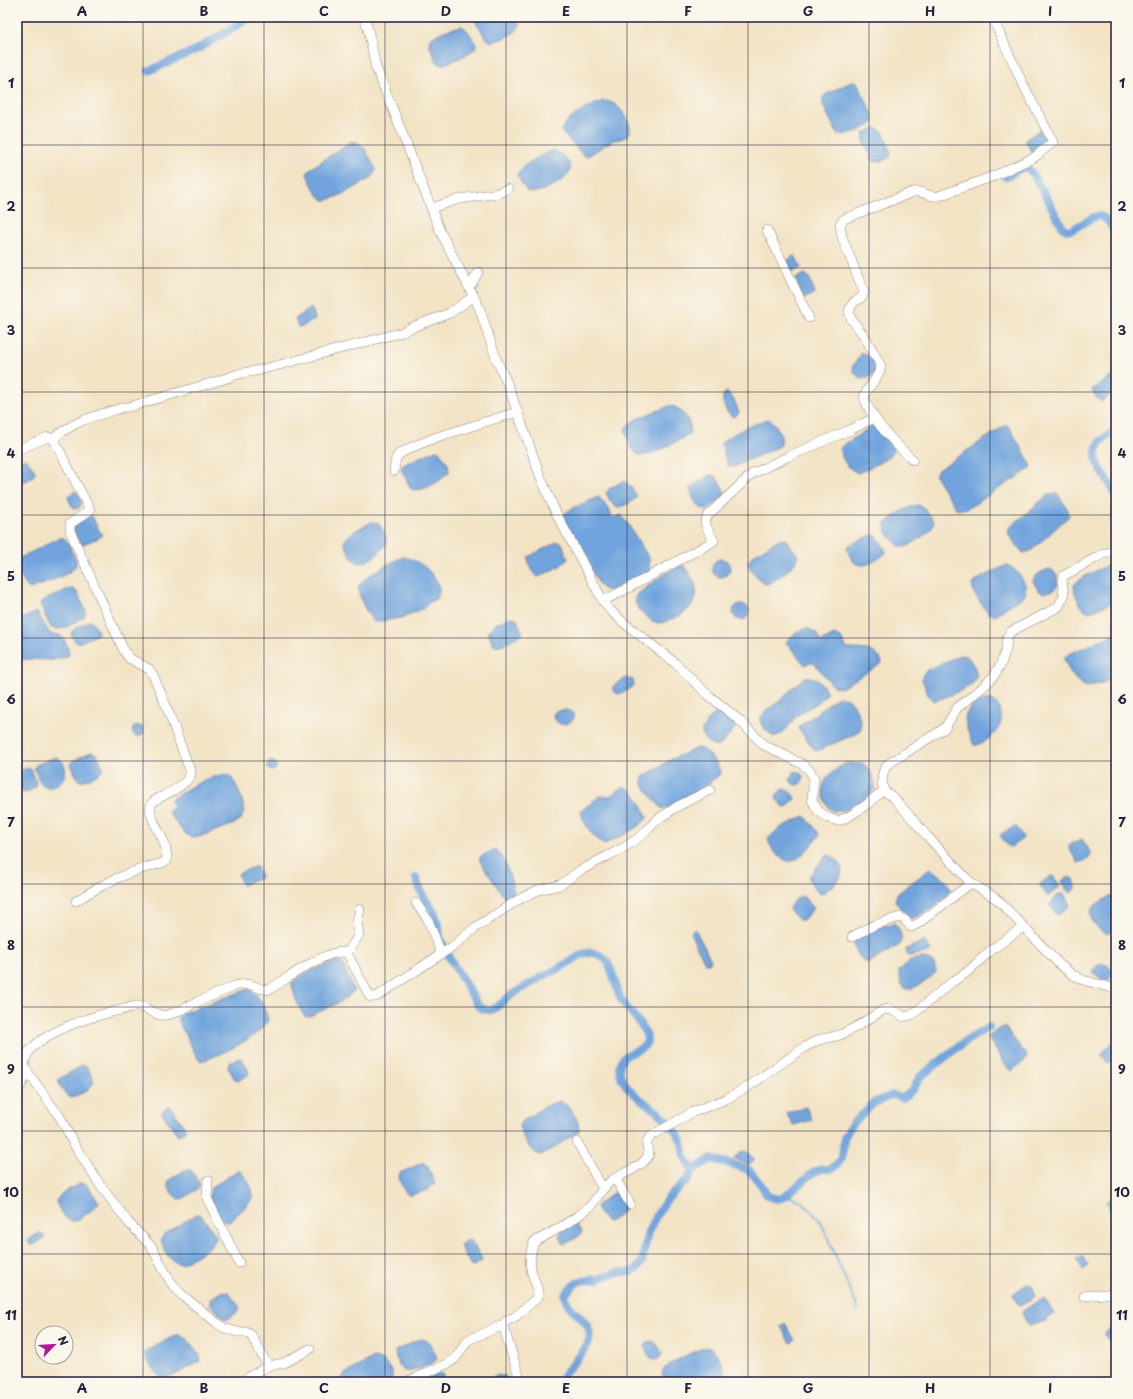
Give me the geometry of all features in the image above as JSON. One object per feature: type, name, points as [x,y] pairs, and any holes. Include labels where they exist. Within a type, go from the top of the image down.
[{"type":"street","points":[[364,17],[376,68],[431,208],[447,247],[479,307],[497,361],[508,385],[556,513],[603,601],[610,611],[675,663],[707,694],[738,719],[764,745],[802,764],[809,770],[814,778],[812,800],[818,811],[828,818],[838,821],[848,817],[866,806],[884,791]]},
{"type":"street","points":[[913,460],[896,445],[874,418],[864,397],[866,392],[880,374],[881,366],[865,337],[851,319],[849,311],[853,303],[862,296],[864,292],[842,237],[840,224],[844,219],[918,190],[932,197],[939,196],[994,176],[1035,157],[1053,142],[1022,82],[992,17]]},
{"type":"street","points":[[431,208],[467,198],[498,193],[508,189]]},
{"type":"street","points":[[767,230],[809,318]]},
{"type":"street","points":[[469,286],[478,272]]},
{"type":"street","points":[[52,439],[72,425],[95,415],[129,407],[238,374],[404,332],[410,328],[422,325],[450,313],[474,296]]},
{"type":"street","points":[[394,471],[396,458],[399,454],[412,447],[437,436],[517,412]]},
{"type":"street","points":[[603,601],[714,541],[706,528],[705,522],[708,515],[752,474],[874,418]]},
{"type":"street","points":[[17,450],[48,437],[54,440],[90,510],[70,524],[70,532],[124,651],[129,658],[149,669],[153,675],[191,773],[190,778],[186,781],[152,802],[152,816],[164,840],[167,851],[167,860],[162,863],[127,873],[100,886],[76,901]]},
{"type":"street","points":[[1116,550],[1101,556],[1063,576],[1064,596],[1058,607],[1010,632],[1007,638],[1006,649],[993,677],[957,708],[945,728],[888,764],[883,770],[882,776],[884,791],[893,797],[971,883],[992,895],[1060,964],[1073,975],[1083,980],[1116,989]]},
{"type":"street","points":[[268,1366],[252,1336],[246,1332],[237,1332],[224,1328],[190,1302],[170,1281],[151,1246],[128,1222],[100,1185],[56,1112],[28,1072],[24,1064],[25,1057],[31,1048],[45,1038],[76,1022],[106,1012],[138,1006],[153,1013],[166,1015],[235,986],[245,984],[252,985],[263,990],[270,989],[309,964],[330,954],[342,951],[347,953],[370,997],[376,997],[452,947],[476,927],[518,900],[538,890],[560,885],[581,870],[625,847],[641,836],[658,819],[678,806],[710,790]]},
{"type":"street","points":[[852,938],[874,925],[900,917],[911,927],[919,924],[971,883]]},
{"type":"street","points":[[416,903],[428,920],[441,953]]},
{"type":"street","points":[[347,953],[359,934],[357,922],[360,909]]},
{"type":"street","points":[[406,1382],[456,1359],[468,1340],[503,1325],[538,1297],[530,1260],[534,1242],[578,1215],[591,1205],[603,1189],[615,1178],[645,1162],[650,1156],[646,1146],[647,1141],[651,1136],[693,1112],[726,1099],[743,1090],[805,1047],[818,1040],[840,1035],[883,1010],[890,1009],[904,1017],[912,1015],[952,982],[966,973],[989,952],[1023,927]]},
{"type":"street","points":[[17,1091],[28,1072]]},
{"type":"street","points":[[577,1142],[603,1189]]},
{"type":"street","points":[[615,1178],[630,1204]]},
{"type":"street","points":[[208,1180],[207,1198],[239,1263]]},
{"type":"street","points":[[1084,1296],[1116,1293]]},
{"type":"street","points":[[503,1325],[521,1382]]},
{"type":"street","points":[[240,1382],[268,1366],[284,1363],[310,1349]]},
{"type":"water","points":[[482,17],[515,17],[520,25],[512,34],[492,42],[487,39],[476,23]]},
{"type":"water","points":[[461,26],[468,31],[475,41],[475,48],[461,57],[441,65],[437,62],[429,44],[430,38],[444,31]]},
{"type":"water","points":[[853,81],[857,82],[872,113],[874,122],[871,125],[857,131],[838,135],[824,107],[822,99],[825,95]]},
{"type":"water","points":[[603,101],[613,103],[625,115],[630,128],[629,134],[622,139],[613,140],[588,156],[584,156],[561,131],[573,117],[585,109]]},
{"type":"water","points":[[876,128],[883,132],[891,153],[890,157],[877,162],[873,161],[864,142],[864,133]]},
{"type":"water","points":[[1040,130],[1047,144],[1032,153],[1025,140]]},
{"type":"water","points":[[350,142],[357,142],[365,149],[376,169],[375,172],[372,177],[356,187],[334,198],[324,200],[316,192],[307,174],[310,169]]},
{"type":"water","points":[[553,150],[562,155],[568,162],[571,168],[568,175],[552,186],[541,191],[527,191],[517,175],[519,171],[533,160]]},
{"type":"water","points":[[795,255],[801,268],[791,272],[788,260]]},
{"type":"water","points":[[805,274],[809,277],[815,293],[804,299],[795,279]]},
{"type":"water","points":[[311,308],[315,320],[298,327],[295,319]]},
{"type":"water","points":[[862,353],[872,359],[876,368],[873,375],[862,379],[854,373],[853,366]]},
{"type":"water","points":[[1112,376],[1116,380],[1116,390],[1101,402],[1092,390]]},
{"type":"water","points":[[726,392],[733,398],[739,413],[734,417],[729,414],[725,408],[723,398]]},
{"type":"water","points":[[669,406],[678,409],[685,415],[689,424],[690,433],[672,444],[648,455],[637,454],[631,446],[625,429],[638,418]]},
{"type":"water","points":[[768,419],[774,423],[781,435],[780,446],[733,467],[728,466],[721,444],[725,439],[746,426],[750,426]]},
{"type":"water","points":[[1006,425],[1009,427],[1032,466],[1030,469],[968,508],[957,510],[935,475],[938,470]]},
{"type":"water","points":[[872,426],[882,432],[893,448],[893,452],[882,461],[858,473],[851,469],[846,463],[842,457],[840,449],[842,446]]},
{"type":"water","points":[[436,450],[439,451],[448,464],[449,472],[437,482],[426,488],[416,490],[411,489],[401,469],[402,466]]},
{"type":"water","points":[[27,459],[35,471],[34,475],[28,480],[22,482],[17,480],[17,461]]},
{"type":"water","points":[[710,475],[716,477],[724,490],[724,495],[706,510],[695,502],[690,489]]},
{"type":"water","points":[[624,481],[631,487],[637,497],[625,505],[618,507],[613,505],[606,493],[610,488]]},
{"type":"water","points":[[75,491],[82,503],[79,508],[75,509],[70,503],[68,496]]},
{"type":"water","points":[[1057,493],[1068,510],[1069,516],[1031,551],[1023,553],[1009,535],[1008,529],[1049,494]]},
{"type":"water","points":[[598,497],[603,501],[613,518],[621,515],[649,559],[650,572],[609,591],[603,589],[599,584],[562,516],[574,508]]},
{"type":"water","points":[[917,505],[925,509],[934,523],[930,530],[910,545],[904,547],[901,546],[894,542],[887,531],[886,524],[895,515]]},
{"type":"water","points":[[91,515],[102,535],[81,545],[74,531],[74,526]]},
{"type":"water","points":[[372,522],[380,525],[386,538],[386,545],[383,549],[365,562],[358,563],[351,556],[344,542],[352,533]]},
{"type":"water","points":[[872,535],[877,536],[886,553],[868,564],[857,564],[850,556],[847,547]]},
{"type":"water","points":[[59,538],[64,538],[67,541],[76,559],[74,568],[70,572],[56,579],[30,589],[20,576],[17,562],[18,559]]},
{"type":"water","points":[[779,539],[785,539],[797,554],[798,558],[783,574],[773,581],[764,584],[750,569],[748,562],[752,556]]},
{"type":"water","points":[[557,542],[562,543],[568,559],[560,566],[538,577],[534,574],[528,557]]},
{"type":"water","points":[[403,557],[415,561],[430,572],[439,589],[437,598],[424,608],[401,618],[374,622],[363,605],[358,586],[367,577]]},
{"type":"water","points":[[717,559],[725,559],[730,564],[728,575],[725,577],[717,577],[712,572],[712,564]]},
{"type":"water","points":[[1116,562],[1116,601],[1090,612],[1086,611],[1078,601],[1074,585],[1088,574]]},
{"type":"water","points":[[1007,565],[1015,570],[1024,582],[1026,590],[1025,595],[995,615],[988,613],[975,595],[972,585],[977,580]]},
{"type":"water","points":[[681,566],[684,566],[694,581],[696,588],[695,601],[685,612],[677,617],[661,623],[652,621],[639,610],[635,597],[664,575]]},
{"type":"water","points":[[1049,569],[1056,575],[1058,582],[1054,589],[1044,593],[1038,590],[1033,581],[1037,575]]},
{"type":"water","points":[[73,589],[77,592],[86,611],[84,617],[64,628],[51,628],[40,605],[41,602],[66,590]]},
{"type":"water","points":[[741,604],[747,606],[749,612],[747,618],[741,620],[735,618],[733,612],[735,606]]},
{"type":"water","points":[[37,612],[50,634],[59,635],[62,637],[68,648],[68,656],[53,660],[17,659],[17,621]]},
{"type":"water","points":[[510,617],[516,618],[523,633],[504,644],[494,646],[488,631],[496,624]]},
{"type":"water","points":[[89,621],[92,621],[98,634],[81,642],[76,642],[71,633],[74,629]]},
{"type":"water","points":[[807,628],[816,633],[821,642],[834,635],[841,638],[847,649],[871,651],[879,657],[882,661],[881,664],[841,688],[833,686],[815,664],[810,662],[805,665],[786,642],[796,633]]},
{"type":"water","points":[[1111,635],[1116,635],[1116,677],[1102,683],[1086,687],[1072,675],[1064,658],[1067,655]]},
{"type":"water","points":[[960,655],[967,656],[975,668],[976,678],[974,682],[965,689],[933,701],[928,695],[922,679],[923,674],[927,670]]},
{"type":"water","points":[[806,677],[819,681],[827,693],[817,703],[798,715],[784,732],[776,736],[772,736],[762,726],[760,719],[796,684]]},
{"type":"water","points":[[626,678],[632,679],[634,683],[633,686],[623,693],[618,694],[613,688],[616,684]]},
{"type":"water","points":[[839,697],[849,700],[856,708],[860,719],[861,729],[855,734],[817,751],[799,730],[799,727]]},
{"type":"water","points":[[988,699],[994,701],[998,706],[1001,713],[1000,725],[988,739],[974,745],[967,729],[966,716],[972,707]]},
{"type":"water","points":[[556,711],[571,711],[574,718],[568,723],[562,724],[554,719],[553,715]]},
{"type":"water","points":[[718,711],[728,716],[736,727],[722,744],[716,747],[706,741],[703,737],[702,731],[708,720]]},
{"type":"water","points":[[138,725],[142,727],[144,731],[142,735],[138,737],[134,735],[132,731],[134,727]]},
{"type":"water","points":[[697,748],[705,751],[716,762],[720,774],[707,785],[670,808],[661,808],[643,785],[643,777],[672,759]]},
{"type":"water","points":[[91,752],[97,754],[103,770],[92,777],[79,781],[70,763]]},
{"type":"water","points":[[56,757],[62,761],[65,766],[64,776],[57,784],[52,787],[47,787],[41,784],[34,768],[36,765]]},
{"type":"water","points":[[270,762],[274,762],[276,766],[274,770],[270,770],[268,768],[268,764]]},
{"type":"water","points":[[846,763],[864,764],[869,769],[874,780],[873,791],[855,806],[843,810],[833,811],[827,806],[824,798],[824,783],[830,775]]},
{"type":"water","points":[[28,768],[31,769],[36,787],[26,793],[22,792],[17,782],[17,772]]},
{"type":"water","points":[[798,771],[804,776],[804,778],[802,782],[796,785],[792,783],[790,779],[794,772]]},
{"type":"water","points":[[226,774],[235,784],[242,801],[244,810],[241,819],[234,824],[196,838],[187,835],[178,826],[168,811],[173,807],[171,799],[204,780]]},
{"type":"water","points":[[624,787],[628,788],[635,795],[644,809],[647,818],[634,829],[605,844],[597,839],[589,830],[581,811],[600,796],[608,797]]},
{"type":"water","points":[[782,789],[790,792],[795,799],[788,806],[784,807],[777,800],[776,796]]},
{"type":"water","points":[[805,816],[818,832],[819,836],[807,850],[795,860],[789,861],[780,857],[771,847],[768,839],[778,829]]},
{"type":"water","points":[[1014,827],[1017,827],[1023,837],[1011,847],[1008,846],[1001,837],[1001,834]]},
{"type":"water","points":[[1082,839],[1092,855],[1084,861],[1078,863],[1069,848],[1069,845]]},
{"type":"water","points":[[493,850],[496,850],[500,854],[509,875],[514,892],[507,897],[504,897],[480,861],[480,857]]},
{"type":"water","points":[[828,855],[839,862],[842,867],[842,872],[838,881],[821,894],[813,887],[809,877]]},
{"type":"water","points":[[256,866],[262,877],[242,885],[238,874]]},
{"type":"water","points":[[930,869],[942,877],[951,890],[944,899],[911,919],[895,901],[897,894]]},
{"type":"water","points":[[1053,876],[1060,886],[1049,896],[1047,896],[1040,884]]},
{"type":"water","points":[[1068,877],[1074,879],[1076,887],[1072,892],[1064,887],[1062,881]]},
{"type":"water","points":[[1059,894],[1064,894],[1070,905],[1062,913],[1057,915],[1049,905]]},
{"type":"water","points":[[803,896],[813,907],[813,909],[803,920],[799,920],[789,910],[794,901]]},
{"type":"water","points":[[1109,897],[1116,898],[1116,929],[1106,933],[1100,930],[1095,924],[1090,913],[1095,906]]},
{"type":"water","points":[[894,923],[900,932],[901,944],[869,963],[863,960],[857,952],[853,942],[867,932]]},
{"type":"water","points":[[695,929],[709,956],[711,961],[709,963],[705,963],[693,939],[691,932]]},
{"type":"water","points":[[924,941],[931,950],[930,952],[909,956],[907,954],[906,949]]},
{"type":"water","points":[[925,958],[934,964],[936,972],[918,986],[905,989],[901,983],[899,971],[910,960]]},
{"type":"water","points":[[336,961],[340,961],[343,964],[354,991],[339,1002],[305,1017],[297,1001],[292,983],[307,973]]},
{"type":"water","points":[[1100,963],[1107,965],[1113,972],[1108,981],[1105,982],[1094,973],[1094,969]]},
{"type":"water","points":[[249,989],[262,1003],[268,1021],[256,1034],[238,1045],[202,1061],[198,1059],[178,1021],[178,1017],[182,1013]]},
{"type":"water","points":[[1005,1027],[1027,1056],[1026,1060],[1011,1071],[1006,1066],[989,1039],[989,1036],[1000,1028]]},
{"type":"water","points":[[1114,1041],[1116,1041],[1116,1058],[1108,1063],[1101,1054]]},
{"type":"water","points":[[240,1058],[243,1060],[249,1072],[248,1075],[238,1081],[235,1080],[228,1067],[229,1062]]},
{"type":"water","points":[[83,1065],[86,1066],[93,1078],[93,1084],[85,1092],[70,1098],[61,1087],[59,1079]]},
{"type":"water","points":[[559,1101],[574,1113],[579,1131],[546,1153],[540,1155],[532,1151],[529,1147],[519,1126],[521,1122],[544,1107]]},
{"type":"water","points":[[170,1106],[186,1129],[183,1133],[178,1135],[161,1112]]},
{"type":"water","points":[[806,1107],[812,1120],[793,1125],[786,1113]]},
{"type":"water","points":[[746,1151],[755,1160],[749,1165],[734,1158],[740,1153]]},
{"type":"water","points":[[424,1162],[427,1165],[435,1183],[427,1190],[409,1195],[401,1184],[399,1176],[400,1173]]},
{"type":"water","points":[[185,1170],[191,1170],[200,1187],[184,1198],[179,1199],[169,1188],[168,1183],[169,1180]]},
{"type":"water","points":[[237,1171],[240,1171],[247,1179],[253,1196],[235,1217],[229,1221],[222,1221],[209,1197],[211,1188]]},
{"type":"water","points":[[81,1183],[86,1184],[99,1202],[95,1208],[85,1215],[75,1221],[71,1221],[62,1214],[56,1201],[64,1193]]},
{"type":"water","points":[[618,1191],[626,1205],[619,1215],[608,1222],[596,1208],[597,1205]]},
{"type":"water","points":[[1116,1195],[1116,1210],[1110,1210],[1106,1203],[1112,1196]]},
{"type":"water","points":[[196,1214],[201,1215],[215,1234],[216,1239],[209,1247],[200,1253],[181,1264],[177,1263],[167,1255],[161,1239],[165,1234]]},
{"type":"water","points":[[576,1224],[582,1233],[575,1239],[564,1244],[559,1237],[560,1234],[568,1226]]},
{"type":"water","points":[[40,1233],[44,1235],[44,1238],[33,1245],[30,1245],[28,1241],[33,1236]]},
{"type":"water","points":[[469,1239],[482,1259],[482,1261],[473,1266],[471,1266],[460,1246]]},
{"type":"water","points":[[1083,1257],[1088,1266],[1083,1270],[1077,1260]]},
{"type":"water","points":[[1027,1284],[1032,1285],[1036,1296],[1020,1305],[1017,1303],[1013,1295]]},
{"type":"water","points":[[223,1291],[228,1292],[239,1306],[239,1311],[228,1319],[224,1319],[210,1304],[210,1299]]},
{"type":"water","points":[[1043,1299],[1046,1301],[1054,1314],[1045,1321],[1030,1326],[1028,1325],[1022,1313],[1023,1311]]},
{"type":"water","points":[[785,1323],[795,1340],[791,1343],[789,1342],[781,1326]]},
{"type":"water","points":[[1116,1327],[1116,1338],[1110,1341],[1108,1340],[1105,1335],[1106,1332]]},
{"type":"water","points":[[17,1328],[23,1338],[17,1345]]},
{"type":"water","points":[[179,1334],[186,1338],[200,1355],[200,1361],[176,1374],[162,1377],[156,1373],[144,1353]]},
{"type":"water","points":[[418,1340],[427,1341],[431,1345],[437,1359],[431,1364],[422,1368],[412,1371],[405,1371],[399,1365],[395,1351]]},
{"type":"water","points":[[652,1341],[656,1343],[662,1353],[660,1358],[656,1360],[653,1360],[647,1353],[645,1346],[647,1342]]},
{"type":"water","points":[[706,1347],[713,1350],[720,1358],[725,1374],[723,1377],[712,1383],[666,1382],[662,1375],[663,1370],[678,1359]]},
{"type":"water","points":[[373,1358],[381,1360],[391,1370],[392,1378],[390,1382],[343,1382],[342,1377],[345,1374]]},
{"type":"water","points":[[437,1374],[442,1374],[446,1382],[430,1382],[429,1378]]},
{"type":"water","points":[[494,1376],[505,1376],[509,1382],[482,1382]]},
{"type":"waterway","points":[[149,71],[198,49],[251,17]]},
{"type":"waterway","points":[[1006,177],[1022,168],[1027,168],[1033,174],[1063,228],[1071,230],[1091,218],[1101,216],[1110,224],[1116,234]]},
{"type":"waterway","points":[[1116,430],[1100,442],[1096,451],[1098,465],[1116,496]]},
{"type":"waterway","points":[[1116,511],[1116,519]]},
{"type":"waterway","points":[[416,878],[422,894],[435,914],[439,927],[440,938],[449,957],[479,1007],[483,1009],[494,1009],[521,989],[584,954],[595,953],[606,960],[610,967],[621,999],[644,1030],[647,1039],[646,1044],[642,1048],[626,1056],[622,1060],[619,1065],[620,1073],[628,1087],[671,1125],[681,1140],[684,1155],[693,1170]]},
{"type":"waterway","points":[[560,1382],[563,1376],[580,1356],[589,1341],[590,1334],[588,1327],[569,1305],[565,1295],[571,1287],[580,1281],[598,1279],[619,1272],[631,1272],[637,1269],[642,1262],[648,1232],[656,1216],[667,1199],[688,1179],[693,1170],[711,1159],[735,1165],[749,1170],[762,1186],[766,1194],[770,1197],[778,1199],[784,1197],[814,1172],[823,1169],[830,1169],[837,1165],[841,1159],[844,1138],[852,1124],[874,1103],[892,1095],[903,1098],[913,1090],[920,1077],[963,1043],[989,1027]]},
{"type":"waterway","points":[[786,1195],[799,1200],[807,1206],[821,1222],[858,1309]]}]
